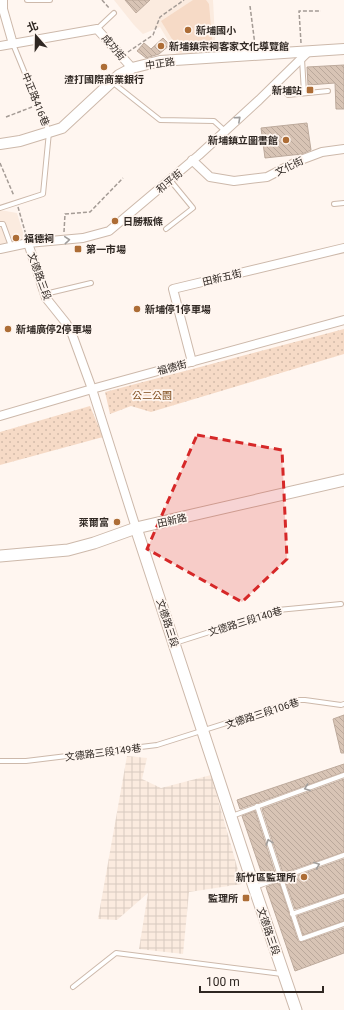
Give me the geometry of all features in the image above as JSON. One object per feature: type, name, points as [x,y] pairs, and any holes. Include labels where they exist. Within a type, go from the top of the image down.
[{"type":"main road","name":"田新路","points":[[0,556],[68,550],[94,543],[136,528],[344,480]]},
{"type":"main road","name":"文德路三段","points":[[136,528],[296,1010]]},
{"type":"street","points":[[3,0],[3,9],[13,44]]},
{"type":"street","name":"成功街","points":[[0,46],[97,28],[132,68]]},
{"type":"street","name":"中正路","points":[[0,144],[20,141],[62,128],[119,75],[132,68],[160,61],[231,58],[256,55],[304,54],[344,49]]},
{"type":"street","name":"和平街","points":[[0,249],[28,243],[83,238],[109,231],[170,180],[225,131],[276,83],[304,54]]},
{"type":"street","name":"文化街","points":[[192,160],[210,177],[234,181],[267,177],[298,161],[322,152],[344,149]]},
{"type":"street","name":"文德路三段","points":[[28,243],[44,294],[51,305],[66,322],[72,334],[92,389],[136,528]]},
{"type":"street","name":"田新五街","points":[[192,362],[173,289],[344,248]]},
{"type":"street","name":"福德街","points":[[0,416],[92,389],[344,320]]},
{"type":"lane","points":[[27,0],[50,0]]},
{"type":"lane","points":[[97,28],[114,13]]},
{"type":"lane","name":"中正路416巷","points":[[13,44],[49,132]]},
{"type":"lane","points":[[304,54],[304,93]]},
{"type":"lane","points":[[112,82],[160,120],[214,121],[225,131]]},
{"type":"lane","points":[[276,83],[288,95],[328,91]]},
{"type":"lane","points":[[0,208],[43,194],[49,132]]},
{"type":"lane","points":[[166,229],[193,208],[170,180]]},
{"type":"lane","points":[[334,204],[344,203]]},
{"type":"lane","points":[[0,224],[3,224],[11,246]]},
{"type":"lane","points":[[44,294],[91,283]]},
{"type":"lane","name":"文德路三段140巷","points":[[174,643],[278,610],[341,604]]},
{"type":"lane","name":"文德路三段106巷","points":[[204,732],[299,700],[341,705],[344,704]]},
{"type":"lane","name":"文德路三段149巷","points":[[0,761],[26,761],[157,746],[204,732]]},
{"type":"lane","points":[[232,816],[344,775]]},
{"type":"lane","points":[[257,806],[301,940],[344,924]]},
{"type":"lane","points":[[254,887],[344,855]]},
{"type":"lane","points":[[292,914],[344,896]]},
{"type":"lane","points":[[73,987],[116,953],[284,974]]},
{"type":"path","points":[[102,0],[114,13]]},
{"type":"path","points":[[122,56],[153,35],[160,17],[184,0]]},
{"type":"path","points":[[250,6],[256,55]]},
{"type":"path","points":[[304,54],[299,11],[321,11]]},
{"type":"path","points":[[6,117],[38,104]]},
{"type":"path","points":[[63,240],[65,214],[90,212],[123,178]]},
{"type":"highlighted area","points":[[197,435],[282,450],[287,559],[242,602],[147,549]]},
{"type":"shaded area","name":"新埔國小","points":[[114,0],[213,0],[216,56],[178,57],[160,27],[143,34]]},
{"type":"shaded area","points":[[0,210],[17,213],[25,239],[0,246]]},
{"type":"shaded area","points":[[127,756],[147,758],[142,779],[161,788],[211,775],[242,884],[189,892],[183,954],[139,949],[148,893],[117,920],[98,919]]},
{"type":"green space","points":[[193,0],[206,0],[209,4],[213,50],[180,52],[161,21]]},
{"type":"green space","name":"公二公園","points":[[344,329],[344,354],[151,412],[131,406],[110,414],[105,392]]},
{"type":"green space","points":[[90,406],[103,437],[0,465],[0,432]]},
{"type":"building","points":[[125,0],[150,0],[136,13]]},
{"type":"building","points":[[163,38],[170,45],[159,54],[146,58],[137,51],[144,43],[151,49]]},
{"type":"building","points":[[344,65],[344,109],[336,109],[335,83],[308,85],[307,67]]},
{"type":"building","name":"新埔鎮立圖書館","points":[[307,123],[311,150],[302,154],[265,158],[261,128]]},
{"type":"building","points":[[344,715],[344,753],[341,753],[333,719]]},
{"type":"building","points":[[344,764],[344,772],[240,809],[237,800]]},
{"type":"building","points":[[344,779],[344,852],[283,873],[262,809]]},
{"type":"building","points":[[255,811],[276,876],[264,880],[242,816]]},
{"type":"building","points":[[344,859],[344,893],[295,909],[285,880]]},
{"type":"building","points":[[279,882],[298,941],[302,942],[344,928],[344,953],[295,971],[266,887]]},
{"type":"building","points":[[344,900],[344,921],[303,935],[297,916]]},
{"type":"place","name":"新埔國小","points":[[188,30]]},
{"type":"place","name":"新埔鎮宗祠客家文化導覽館","points":[[161,46]]},
{"type":"place","name":"渣打國際商業銀行","points":[[104,67]]},
{"type":"place","name":"新埔站","points":[[310,90]]},
{"type":"place","name":"新埔鎮立圖書館","points":[[286,140]]},
{"type":"place","name":"日勝粄條","points":[[115,221]]},
{"type":"place","name":"福德祠","points":[[16,238]]},
{"type":"place","name":"第一市場","points":[[78,249]]},
{"type":"place","name":"新埔停1停車場","points":[[137,309]]},
{"type":"place","name":"新埔廣停2停車場","points":[[8,329]]},
{"type":"place","name":"萊爾富","points":[[117,522]]},
{"type":"place","name":"新竹區監理所","points":[[304,877]]},
{"type":"place","name":"監理所","points":[[246,898]]}]
